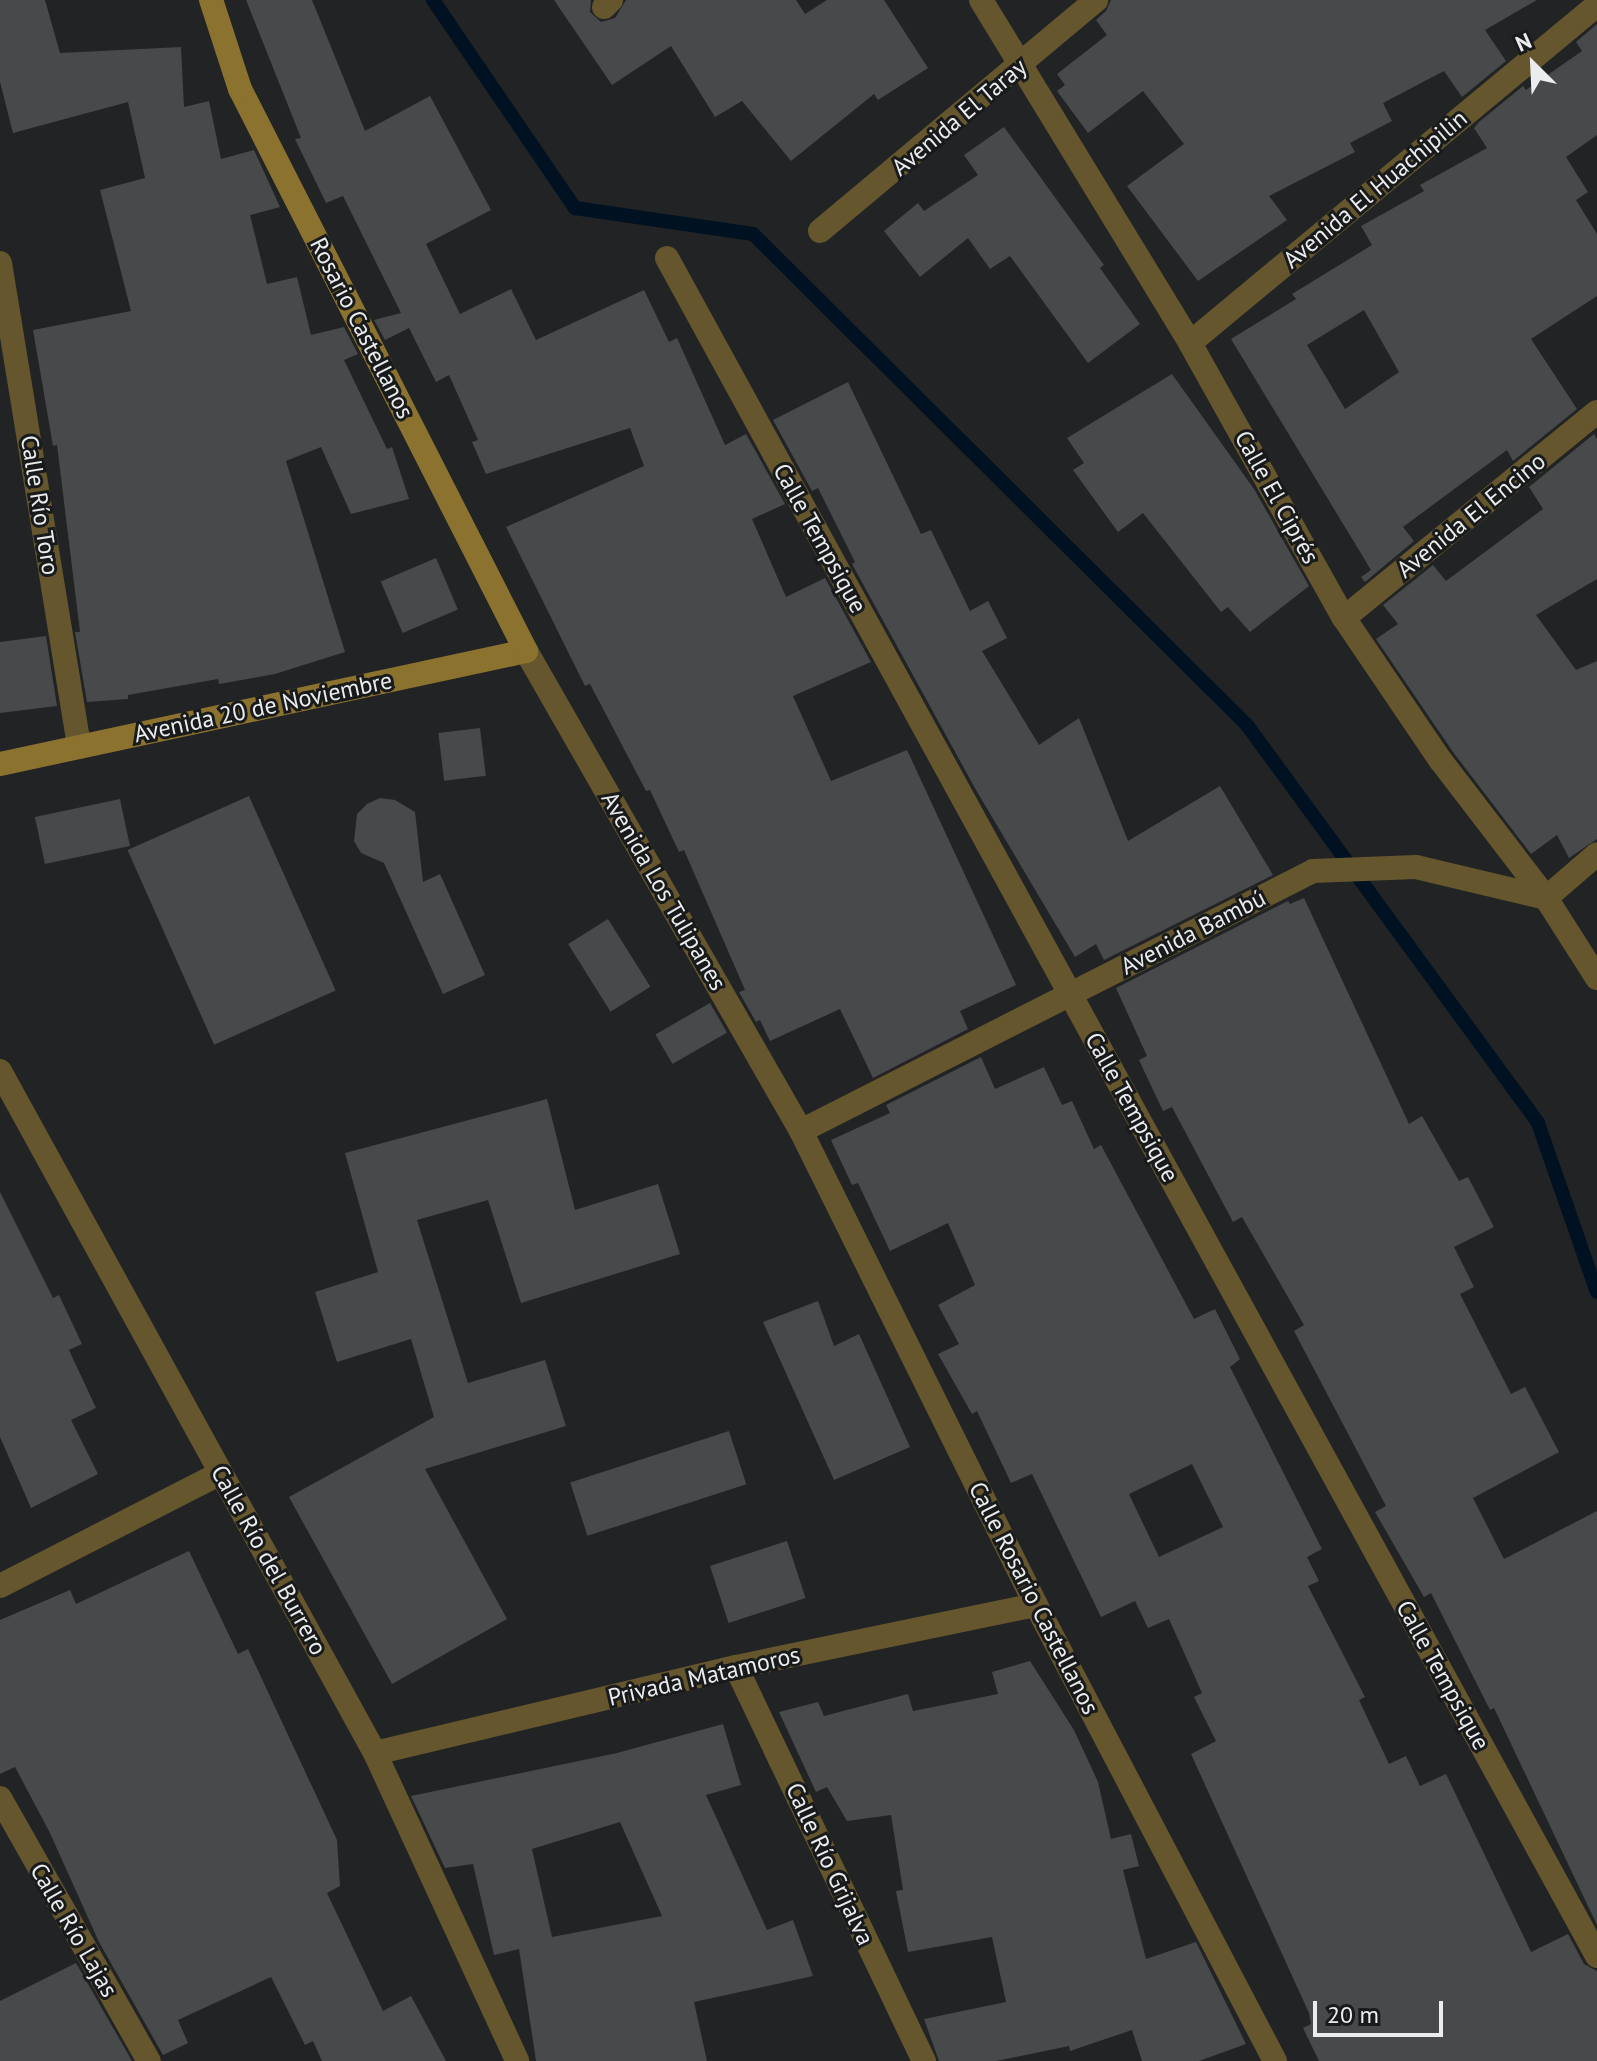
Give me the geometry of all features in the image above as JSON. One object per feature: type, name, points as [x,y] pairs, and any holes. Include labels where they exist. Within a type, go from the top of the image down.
[{"type":"street","name":"Rosario Castellanos","points":[[211,0],[240,89],[526,651]]},
{"type":"street","name":"Calle El Ciprés","points":[[981,0],[1190,343],[1344,618],[1441,761],[1546,898],[1597,978]]},
{"type":"street","name":"Avenida El Taray","points":[[820,231],[1020,67],[1096,0]]},
{"type":"street","name":"Avenida El Huachipilin","points":[[1190,343],[1597,5]]},
{"type":"street","name":"Calle Tempsique","points":[[667,258],[1597,1956]]},
{"type":"street","name":"Calle Río Toro","points":[[0,263],[79,747]]},
{"type":"street","name":"Avenida El Encino","points":[[1344,618],[1597,412]]},
{"type":"street","name":"Avenida 20 de Noviembre","points":[[0,764],[526,651]]},
{"type":"street","name":"Avenida Los Tulipanes","points":[[526,651],[801,1131]]},
{"type":"street","points":[[1546,898],[1597,854]]},
{"type":"street","name":"Avenida Bambú","points":[[801,1131],[1313,871],[1416,867],[1546,898]]},
{"type":"street","name":"Calle Río del Burrero","points":[[0,1071],[375,1753],[517,2061]]},
{"type":"street","name":"Calle Rosario Castellanos","points":[[801,1131],[1036,1605],[1275,2061]]},
{"type":"street","points":[[0,1586],[221,1473]]},
{"type":"street","name":"Privada Matamoros","points":[[375,1753],[736,1667],[1036,1605]]},
{"type":"street","name":"Calle Río Grijalva","points":[[736,1667],[924,2061]]},
{"type":"street","name":"Calle Río Lajas","points":[[0,1798],[149,2061]]},
{"type":"building","points":[[0,0],[45,0],[60,53],[181,47],[184,107],[209,101],[221,159],[254,150],[280,207],[250,215],[267,284],[297,277],[311,335],[344,327],[358,354],[344,360],[387,449],[392,447],[409,499],[351,514],[321,447],[286,461],[345,652],[275,674],[219,684],[218,679],[128,695],[128,699],[87,702],[75,632],[80,632],[57,445],[53,446],[33,330],[131,311],[100,190],[145,178],[128,102],[13,133],[0,82]]},
{"type":"building","points":[[246,0],[312,0],[365,131],[430,96],[491,210],[426,244],[460,314],[511,289],[536,340],[644,290],[669,342],[677,338],[725,445],[746,434],[785,504],[752,519],[786,597],[825,578],[871,662],[793,696],[831,781],[907,750],[1016,985],[960,1011],[968,1029],[873,1078],[840,1009],[770,1041],[760,1020],[756,1022],[739,992],[745,990],[684,850],[679,852],[650,790],[646,791],[590,684],[585,686],[506,527],[644,466],[630,428],[486,474],[472,442],[478,440],[449,375],[436,382],[409,328],[385,340],[374,320],[401,313],[343,196],[326,203],[295,139],[301,138]]},
{"type":"building","points":[[554,0],[591,0],[590,12],[601,22],[615,18],[626,0],[796,0],[805,14],[827,0],[884,0],[928,68],[878,100],[874,94],[791,161],[742,101],[715,117],[671,46],[612,85]]},
{"type":"building","points":[[1111,0],[1537,0],[1485,30],[1506,61],[1462,97],[1444,71],[1383,103],[1392,121],[1350,143],[1355,152],[1269,196],[1287,220],[1198,281],[1127,186],[1184,144],[1143,91],[1088,133],[1057,91],[1065,85],[1057,74],[1107,35],[1096,20],[1106,11]]},
{"type":"building","points":[[1597,24],[1597,135],[1566,157],[1588,192],[1576,200],[1597,234],[1597,296],[1531,339],[1577,409],[1513,461],[1507,450],[1403,527],[1414,541],[1365,582],[1361,577],[1371,570],[1231,339],[1296,299],[1292,294],[1372,245],[1361,226],[1424,191],[1420,185],[1487,148],[1474,128],[1479,122],[1523,86],[1526,90],[1582,51],[1576,42]],"holes":[[[1364,310],[1399,372],[1345,409],[1307,345]]]},
{"type":"building","points":[[1004,127],[1104,265],[1100,268],[1140,324],[1088,363],[1010,256],[990,269],[968,238],[920,277],[884,231],[918,203],[924,211],[978,175],[964,155]]},
{"type":"building","points":[[1172,374],[1254,489],[1309,586],[1250,632],[1228,607],[1221,612],[1143,513],[1118,532],[1073,470],[1084,463],[1067,438]]},
{"type":"building","points":[[848,382],[921,534],[931,530],[970,611],[988,601],[1007,638],[982,651],[1039,745],[1079,718],[1128,841],[1220,786],[1273,875],[1104,960],[1096,944],[1075,957],[976,790],[852,564],[855,562],[818,488],[812,491],[773,420]]},
{"type":"building","points":[[1594,434],[1597,439],[1597,579],[1536,615],[1576,670],[1597,661],[1597,839],[1569,858],[1557,835],[1531,854],[1453,752],[1376,639],[1398,624],[1383,605],[1433,565],[1446,581],[1543,509],[1529,487]]},
{"type":"building","points":[[436,558],[458,610],[403,633],[381,581]]},
{"type":"building","points":[[46,636],[57,706],[0,713],[0,642]]},
{"type":"building","points":[[480,728],[486,776],[444,781],[438,733]]},
{"type":"building","points":[[249,796],[336,991],[214,1045],[127,850]]},
{"type":"building","points":[[380,798],[395,800],[415,812],[423,882],[440,874],[485,975],[443,994],[384,863],[361,853],[354,841],[357,814],[367,804]]},
{"type":"building","points":[[120,799],[130,846],[45,864],[35,817]]},
{"type":"building","points":[[1304,898],[1409,1124],[1422,1116],[1459,1181],[1468,1177],[1494,1227],[1454,1247],[1474,1287],[1460,1294],[1511,1394],[1525,1387],[1559,1452],[1473,1498],[1504,1559],[1597,1511],[1597,1925],[1494,1708],[1490,1710],[1431,1593],[1424,1597],[1375,1512],[1386,1506],[1294,1331],[1304,1325],[1242,1217],[1233,1222],[1172,1107],[1163,1111],[1139,1060],[1147,1056],[1116,988],[1288,901],[1290,904]]},
{"type":"building","points":[[608,919],[650,987],[611,1012],[568,944]]},
{"type":"building","points":[[710,1003],[727,1032],[672,1064],[655,1034]]},
{"type":"building","points":[[981,1057],[995,1089],[1044,1067],[1062,1105],[1072,1101],[1094,1149],[1101,1145],[1194,1319],[1215,1309],[1240,1359],[1230,1367],[1322,1549],[1307,1557],[1319,1581],[1308,1586],[1365,1697],[1359,1700],[1389,1764],[1406,1756],[1420,1786],[1446,1774],[1531,1952],[1568,1934],[1584,1964],[1597,1971],[1597,2061],[1319,2061],[1303,2028],[1311,2024],[1309,2013],[1191,1754],[1216,1741],[1194,1697],[1202,1693],[1169,1619],[1148,1628],[1135,1601],[1101,1617],[1032,1474],[1011,1483],[977,1411],[972,1414],[938,1354],[959,1344],[938,1305],[975,1285],[948,1223],[890,1251],[858,1183],[852,1185],[831,1140],[890,1113],[886,1105]],"holes":[[[1192,1464],[1223,1527],[1159,1557],[1129,1494]]]},
{"type":"building","points":[[547,1099],[575,1210],[658,1184],[680,1254],[521,1303],[488,1200],[417,1220],[468,1383],[545,1360],[566,1426],[425,1469],[507,1619],[392,1684],[289,1497],[434,1417],[411,1339],[337,1362],[315,1292],[378,1272],[345,1153]]},
{"type":"building","points":[[0,1192],[53,1298],[59,1295],[82,1344],[69,1350],[96,1408],[71,1420],[98,1474],[31,1508],[0,1437]]},
{"type":"building","points":[[818,1301],[834,1346],[859,1334],[910,1447],[834,1480],[763,1322]]},
{"type":"building","points":[[729,1431],[746,1484],[587,1536],[570,1483]]},
{"type":"building","points":[[787,1541],[806,1598],[729,1623],[710,1566]]},
{"type":"building","points":[[189,1551],[238,1654],[248,1649],[337,1840],[340,1886],[327,1893],[383,2011],[411,1996],[446,2061],[322,2061],[313,2041],[305,2045],[271,1977],[178,2020],[188,2043],[163,2055],[99,1942],[49,1831],[15,1767],[0,1774],[0,1620],[70,1590],[76,1604]]},
{"type":"building","points":[[1030,1661],[1074,1730],[1098,1782],[1111,1839],[1131,1834],[1139,1866],[1123,1870],[1146,1959],[1196,1942],[1246,2044],[1199,2061],[1142,2061],[1132,2030],[1070,2051],[1069,2046],[996,2061],[939,2061],[924,2019],[1006,2002],[992,1937],[908,1952],[896,1891],[903,1890],[891,1815],[847,1821],[827,1787],[816,1792],[779,1712],[818,1702],[824,1716],[908,1694],[913,1711],[998,1694],[992,1672]]},
{"type":"building","points":[[723,1724],[741,1785],[706,1795],[767,1930],[793,1920],[813,1976],[694,2002],[707,2061],[536,2061],[519,1949],[494,1955],[473,1864],[445,1868],[411,1796],[617,1753]],"holes":[[[620,1822],[662,1916],[552,1937],[532,1849]]]},
{"type":"building","points":[[76,1963],[132,2061],[0,2061],[0,2001]]},
{"type":"waterway","points":[[433,0],[575,208],[753,234],[1247,725],[1538,1123],[1597,1292]]}]
